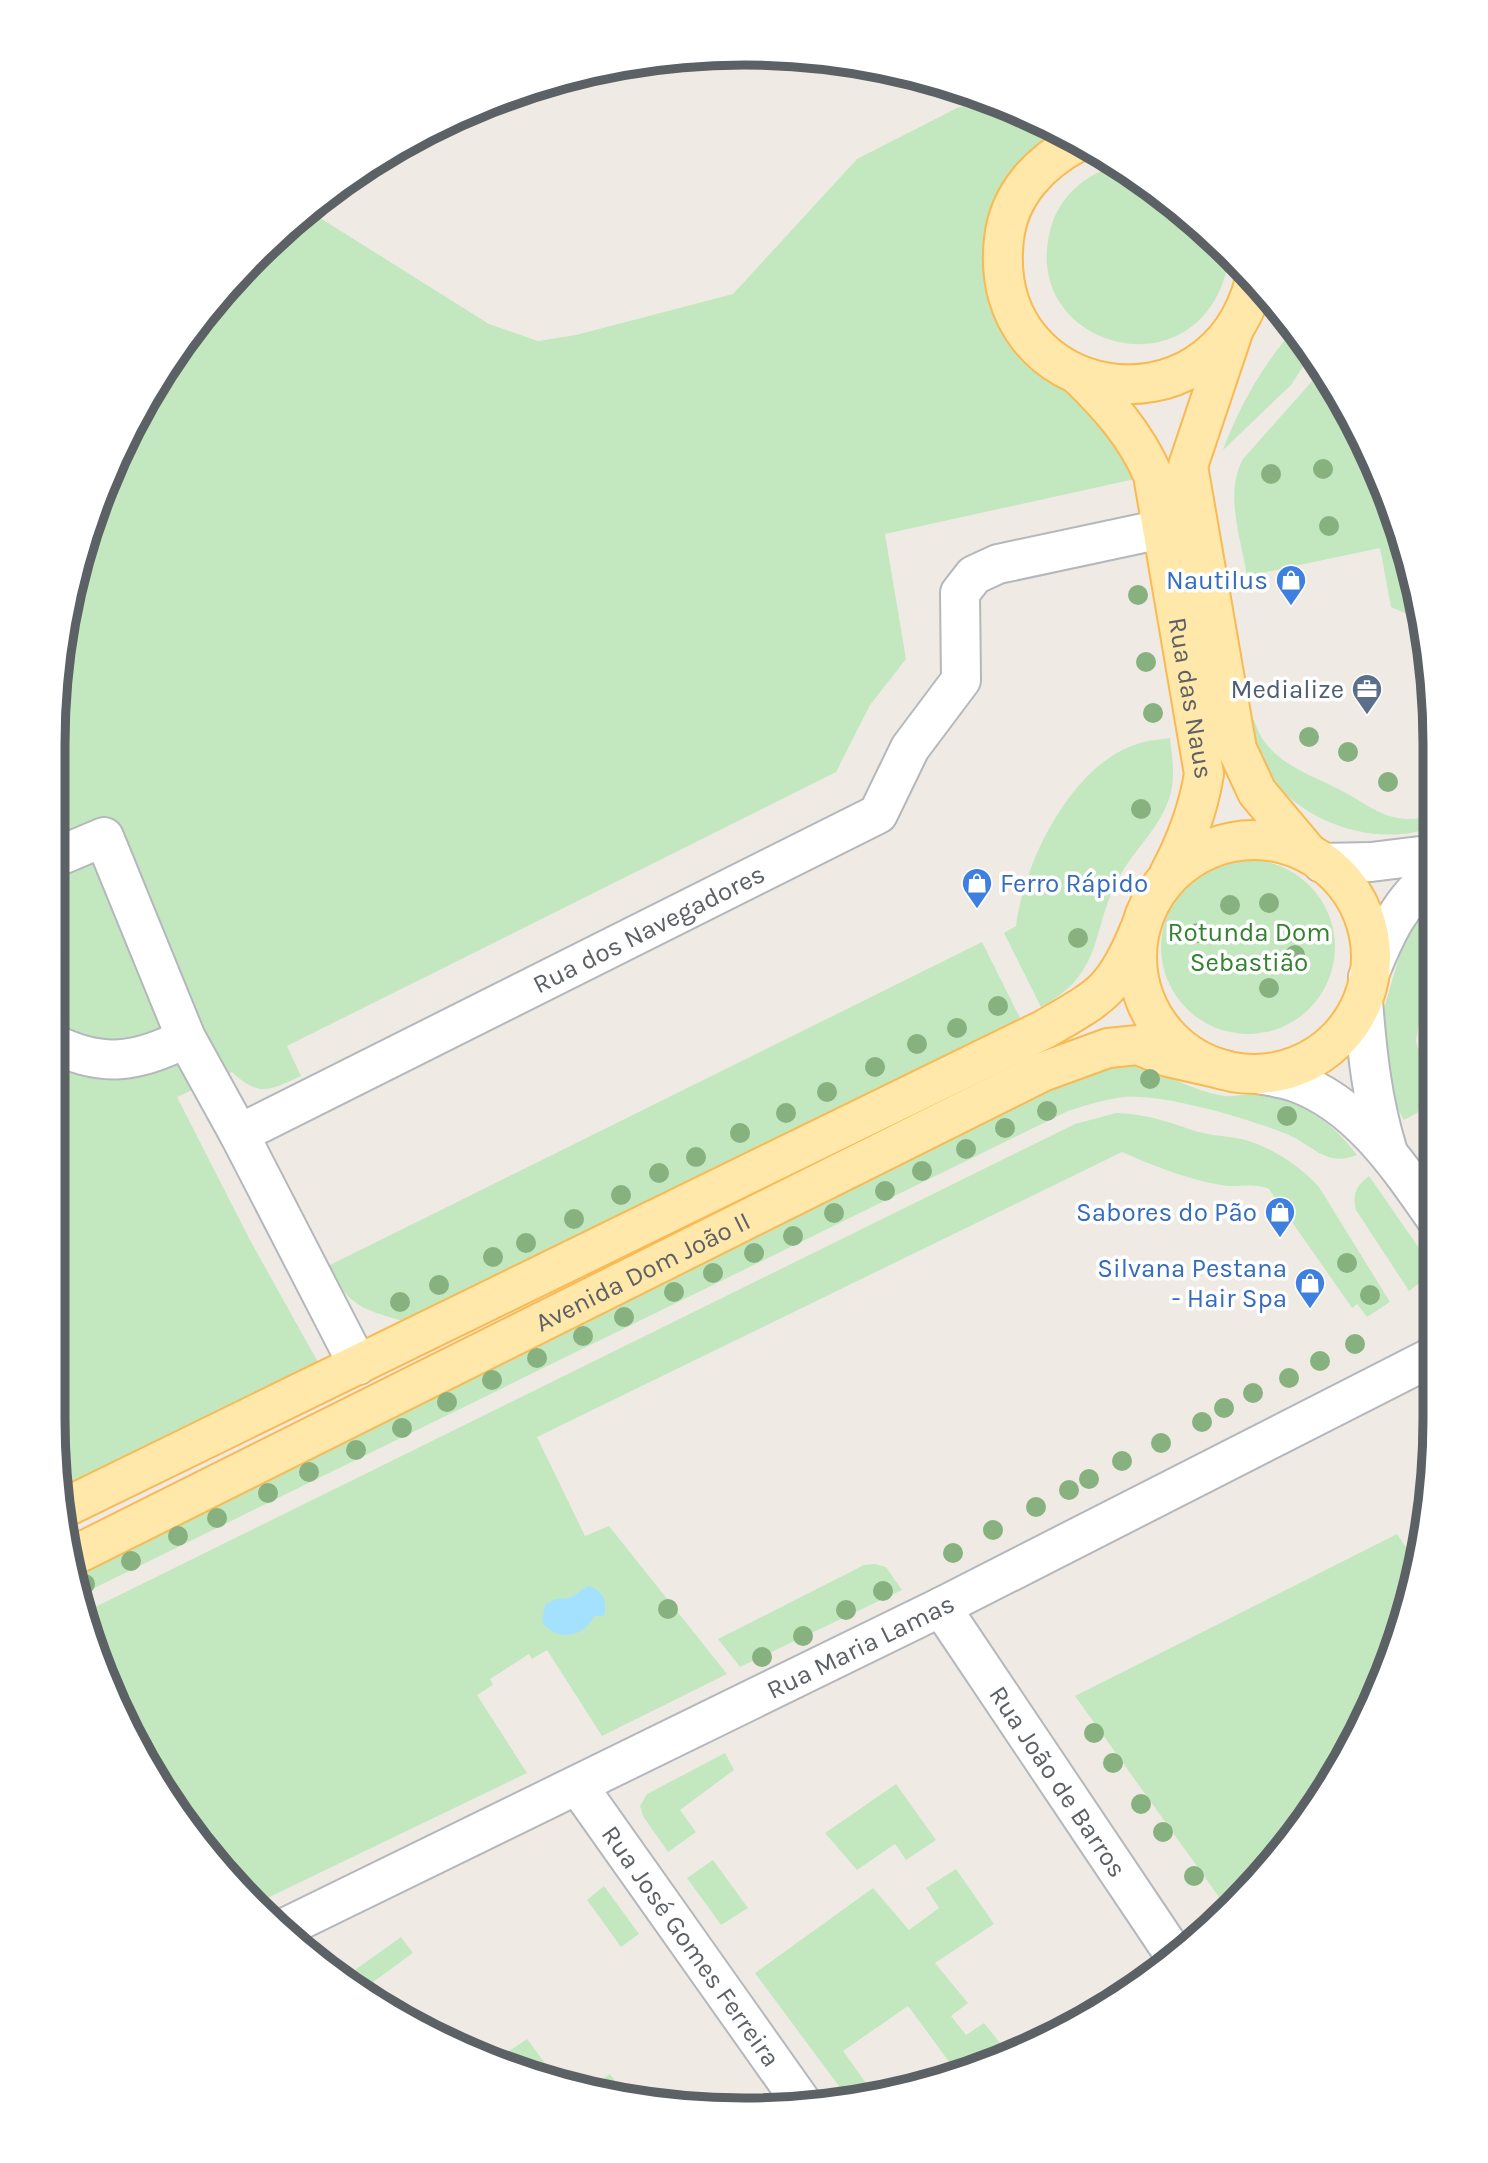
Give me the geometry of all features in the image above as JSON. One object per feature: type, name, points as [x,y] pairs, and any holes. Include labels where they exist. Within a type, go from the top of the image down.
[{"type":"main road","points":[[1068,147],[1051,156],[1023,186],[1006,224],[1001,265],[1008,300],[1023,331],[1048,357],[1078,375],[1120,385],[1163,381],[1203,363],[1251,303]]},
{"type":"main road","name":"Rua das Naus","points":[[1251,303],[1188,466],[1237,749],[1257,792],[1315,858]]},
{"type":"main road","name":"Rua das Naus","points":[[1078,375],[1110,405],[1140,446],[1153,475],[1204,774],[1199,804],[1186,842],[1169,875]]},
{"type":"main road","points":[[1263,839],[1315,858],[1334,871],[1358,902],[1369,935],[1366,989],[1345,1030],[1320,1053],[1291,1068],[1241,1072],[1192,1056],[1164,1033],[1145,1002],[1136,967],[1139,931],[1150,901],[1169,875],[1195,855],[1224,843],[1263,839]]},
{"type":"main road","name":"Avenida Dom João II","points":[[71,1505],[1045,1029],[1097,999],[1123,969],[1139,931]]},
{"type":"main road","name":"Avenida Dom João II","points":[[78,1552],[1042,1072],[1108,1048],[1138,1045],[1168,1057],[1241,1072]]},
{"type":"street","name":"Rua dos Navegadores","points":[[239,1134],[878,814],[910,748],[961,680],[960,593],[974,575],[998,564],[1161,529]]},
{"type":"street","points":[[65,854],[104,837],[186,1038],[239,1134],[358,1365]]},
{"type":"street","points":[[1315,858],[1371,862],[1423,856]]},
{"type":"street","points":[[1387,1149],[1368,1067],[1366,989],[1390,924],[1423,883]]},
{"type":"street","points":[[65,1050],[78,1056],[108,1062],[141,1056],[186,1038]]},
{"type":"street","points":[[1241,1072],[1295,1082],[1345,1112],[1387,1149],[1423,1200]]},
{"type":"street","name":"Rua Maria Lamas","points":[[291,1925],[941,1607],[1423,1362]]},
{"type":"street","name":"Rua João de Barros","points":[[941,1607],[1170,1948]]},
{"type":"street","name":"Rua José Gomes Ferreira","points":[[578,1786],[797,2096]]},
{"type":"green space","points":[[970,104],[1004,116],[1070,149],[1023,186],[1008,300],[1153,475],[885,534],[906,659],[870,705],[836,772],[287,1046],[301,1076],[265,1089],[250,1086],[232,1072],[177,1097],[250,1240],[319,1364],[69,1490],[65,1419],[66,700],[78,611],[101,526],[116,484],[135,444],[179,367],[233,296],[317,216],[489,324],[538,341],[576,335],[733,294],[857,159],[957,108]]},
{"type":"green space","points":[[1106,170],[1121,179],[1192,233],[1226,266],[1215,299],[1189,329],[1156,343],[1121,342],[1088,330],[1062,306],[1048,273],[1050,231],[1054,218],[1067,197],[1095,174]]},
{"type":"green space","points":[[1288,337],[1306,362],[1291,385],[1223,450],[1254,386]]},
{"type":"green space","points":[[1315,377],[1332,404],[1372,484],[1400,568],[1411,616],[1391,607],[1380,548],[1247,576],[1234,501],[1237,473],[1243,459]]},
{"type":"green space","points":[[1254,720],[1269,747],[1291,765],[1383,814],[1408,819],[1423,817],[1423,830],[1393,835],[1370,833],[1326,821],[1306,810],[1273,780],[1244,721]]},
{"type":"green space","points":[[1170,738],[1172,785],[1162,815],[1127,864],[1111,893],[1094,947],[1077,979],[1041,1007],[1004,933],[1016,926],[1029,874],[1040,846],[1072,794],[1091,772],[1113,755],[1137,744]]},
{"type":"green space","name":"Rotunda Dom Sebastião","points":[[1248,860],[1281,866],[1310,885],[1329,914],[1335,947],[1329,980],[1310,1009],[1281,1028],[1248,1034],[1215,1028],[1186,1009],[1167,980],[1161,947],[1167,914],[1186,885],[1215,866]]},
{"type":"green space","points":[[1423,908],[1423,999],[1416,1041],[1423,1065],[1423,1103],[1417,1113],[1404,1120],[1383,1082],[1382,1015],[1408,927]]},
{"type":"green space","points":[[982,942],[1020,1018],[403,1321],[358,1304],[343,1290],[328,1266]]},
{"type":"green space","points":[[1145,1066],[1205,1092],[1229,1096],[1253,1094],[1284,1100],[1324,1121],[1357,1155],[1346,1158],[1327,1156],[1294,1137],[1268,1127],[1228,1114],[1161,1099],[1125,1097],[1068,1111],[87,1592],[82,1568],[1076,1076],[1108,1067]]},
{"type":"green space","points":[[1116,1113],[1145,1116],[1202,1133],[1242,1139],[1274,1152],[1294,1164],[1319,1187],[1390,1302],[1367,1317],[1357,1304],[1352,1308],[1269,1189],[1221,1185],[1195,1179],[1122,1152],[537,1437],[585,1536],[609,1526],[727,1674],[602,1736],[547,1650],[532,1659],[529,1654],[490,1679],[493,1685],[477,1695],[527,1773],[264,1899],[233,1867],[205,1833],[156,1759],[116,1679],[92,1608],[1075,1124]]},
{"type":"green space","points":[[1369,1176],[1423,1254],[1423,1280],[1409,1291],[1356,1210],[1356,1191]]},
{"type":"green space","points":[[1397,1534],[1410,1553],[1400,1595],[1372,1679],[1332,1759],[1283,1833],[1222,1901],[1075,1696]]},
{"type":"green space","points":[[864,1565],[886,1567],[902,1590],[740,1667],[718,1639]]},
{"type":"green space","points":[[725,1753],[734,1770],[680,1810],[696,1832],[668,1852],[643,1816],[640,1806],[647,1794]]},
{"type":"green space","points":[[896,1784],[936,1840],[906,1860],[895,1844],[857,1870],[825,1833]]},
{"type":"green space","points":[[713,1860],[748,1908],[721,1925],[687,1878]]},
{"type":"green space","points":[[956,1869],[994,1924],[935,1963],[968,2003],[951,2016],[966,2035],[984,2023],[1003,2047],[952,2065],[908,2006],[843,2051],[869,2086],[842,2091],[755,1973],[873,1888],[909,1930],[939,1908],[926,1888]]},
{"type":"green space","points":[[604,1886],[639,1934],[621,1947],[587,1900]]},
{"type":"green space","points":[[401,1937],[413,1953],[369,1985],[351,1973]]},
{"type":"green space","points":[[527,2039],[550,2069],[526,2062],[504,2054]]},
{"type":"green space","points":[[610,2074],[619,2086],[611,2085],[599,2082]]},
{"type":"water","points":[[588,1586],[601,1593],[605,1606],[604,1616],[594,1616],[583,1629],[569,1635],[554,1632],[542,1622],[545,1605],[556,1599],[570,1598]]},
{"type":"place","name":"Nautilus","points":[[1291,607]]},
{"type":"place","name":"Medialize","points":[[1367,716]]},
{"type":"place","name":"Ferro Rápido","points":[[977,910]]},
{"type":"place","name":"Sabores do Pão","points":[[1280,1239]]},
{"type":"place","name":"Silvana Pestana - Hair Spa","points":[[1310,1310]]}]
